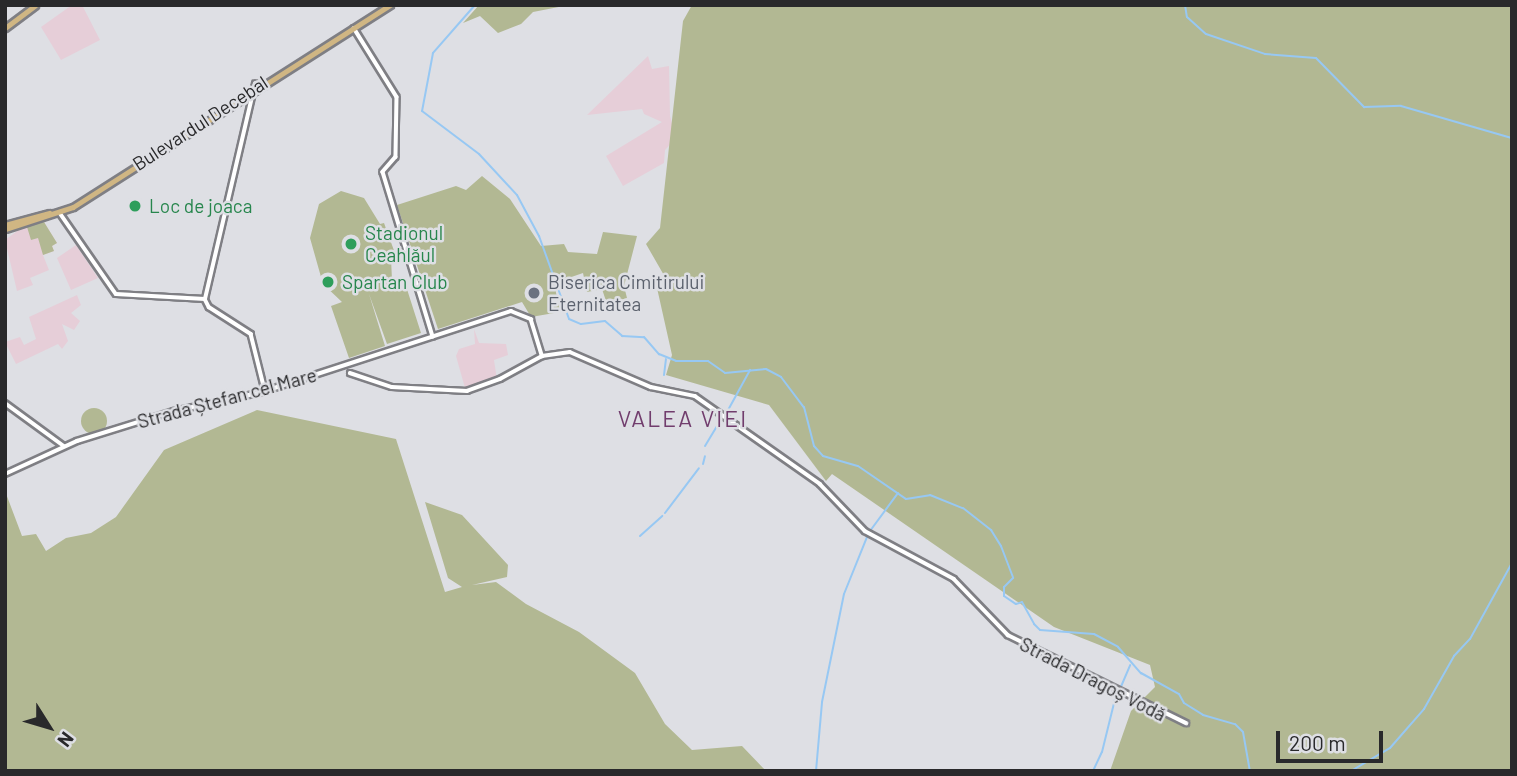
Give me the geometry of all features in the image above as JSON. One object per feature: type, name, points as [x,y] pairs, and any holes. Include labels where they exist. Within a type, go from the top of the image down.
[{"type":"main road","points":[[5,28],[35,5]]},
{"type":"main road","name":"Bulevardul Decebal","points":[[355,29],[384,5]]},
{"type":"main road","name":"Bulevardul Decebal","points":[[5,227],[65,207],[255,86],[355,29],[390,5]]},
{"type":"main road","name":"Bulevardul Decebal","points":[[5,227],[60,213],[255,86]]},
{"type":"street","points":[[355,29],[397,97],[396,157],[383,172],[433,337]]},
{"type":"street","points":[[255,86],[245,139],[205,299],[209,307],[251,334],[265,391]]},
{"type":"street","points":[[60,213],[115,293],[205,299]]},
{"type":"street","name":"Strada Ștefan cel Mare","points":[[5,474],[64,446],[174,411],[265,391],[511,311],[531,319],[542,356]]},
{"type":"street","name":"Strada Dragoș Vodă","points":[[350,373],[391,387],[467,391],[542,356],[575,352],[651,387],[701,399],[820,484],[865,531],[954,579],[1008,635],[1186,723]]},
{"type":"street","points":[[5,403],[64,446]]},
{"type":"shaded area","points":[[72,5],[82,5],[100,40],[61,60],[41,27]]},
{"type":"shaded area","points":[[648,56],[652,69],[669,66],[670,116],[676,138],[665,150],[664,163],[623,186],[606,156],[662,122],[644,114],[642,109],[587,115]]},
{"type":"shaded area","points":[[44,222],[57,243],[52,246],[54,251],[43,255],[49,270],[30,278],[33,285],[17,291],[5,240],[20,229]]},
{"type":"shaded area","points":[[76,245],[98,278],[71,290],[57,258]]},
{"type":"shaded area","points":[[77,295],[81,305],[71,313],[80,321],[74,330],[62,324],[68,341],[62,349],[58,344],[16,364],[5,342],[20,337],[24,345],[36,339],[29,317]]},
{"type":"shaded area","points":[[474,329],[479,343],[506,344],[508,355],[494,360],[497,380],[465,388],[456,356],[459,349],[475,344]]},
{"type":"green space","points":[[479,5],[569,5],[533,12],[521,24],[498,33],[480,16],[463,23]]},
{"type":"green space","points":[[692,5],[1512,5],[1512,771],[1110,771],[1131,711],[1155,687],[1150,665],[1054,627],[832,474],[826,481],[769,405],[666,375],[672,355],[657,288],[669,284],[646,244],[660,228],[683,21]]},
{"type":"green space","points":[[482,176],[510,199],[541,246],[564,244],[568,252],[597,254],[603,232],[637,236],[624,286],[627,298],[607,304],[602,289],[587,292],[583,273],[554,283],[560,312],[531,317],[522,302],[438,329],[397,205],[456,186],[466,190]]},
{"type":"green space","name":"Stadionul Ceahlăul","points":[[341,191],[364,198],[380,224],[384,223],[396,256],[391,258],[392,280],[386,289],[405,283],[421,333],[387,344],[369,294],[385,346],[349,358],[331,306],[342,302],[323,284],[310,238],[319,204]]},
{"type":"green space","points":[[44,222],[57,243],[52,246],[54,251],[43,255],[38,238],[31,240],[27,227]]},
{"type":"green space","points":[[94,408],[103,412],[107,421],[103,430],[94,434],[85,430],[81,421],[85,412]]},
{"type":"green space","points":[[257,410],[396,439],[445,592],[462,587],[448,578],[425,502],[462,515],[508,565],[507,577],[472,585],[496,582],[526,604],[579,632],[635,673],[665,724],[692,750],[742,746],[766,771],[5,771],[5,491],[22,536],[36,534],[46,551],[66,538],[91,533],[116,517],[164,450]]},
{"type":"waterway","points":[[475,5],[433,53],[422,111],[479,154],[517,195],[539,236],[569,319],[581,324],[605,321],[622,336],[644,337],[659,354],[676,361],[708,361],[725,373],[766,369],[781,377],[804,407],[814,446],[823,456],[858,466],[906,499],[930,495],[963,508],[991,530],[1001,546],[1013,578],[1004,587],[1004,596],[1016,604],[1022,602],[1040,630],[1094,634],[1118,647],[1141,673],[1179,694],[1184,703],[1203,715],[1235,724],[1243,732],[1250,771]]},
{"type":"waterway","points":[[1185,5],[1187,17],[1206,34],[1265,54],[1316,58],[1364,107],[1401,106],[1512,138]]},
{"type":"waterway","points":[[664,375],[666,359]]},
{"type":"waterway","points":[[727,412],[750,370]]},
{"type":"waterway","points":[[705,446],[721,419]]},
{"type":"waterway","points":[[703,464],[705,456]]},
{"type":"waterway","points":[[665,513],[699,468]]},
{"type":"waterway","points":[[870,531],[898,493]]},
{"type":"waterway","points":[[640,536],[662,516]]},
{"type":"waterway","points":[[816,771],[822,702],[844,594],[867,537]]},
{"type":"waterway","points":[[1351,771],[1390,748],[1424,709],[1454,656],[1470,639],[1512,563]]},
{"type":"waterway","points":[[1120,689],[1130,665]]},
{"type":"waterway","points":[[1093,771],[1102,752],[1116,695]]},
{"type":"place","name":"Loc de joaca","points":[[135,206]]},
{"type":"place","name":"Stadionul Ceahlăul","points":[[351,244]]},
{"type":"place","name":"Spartan Club","points":[[328,282]]},
{"type":"place","name":"Biserica Cimitirului Eternitatea","points":[[534,293]]},
{"type":"district","name":"VALEA VIEI","points":[[683,418]]}]
